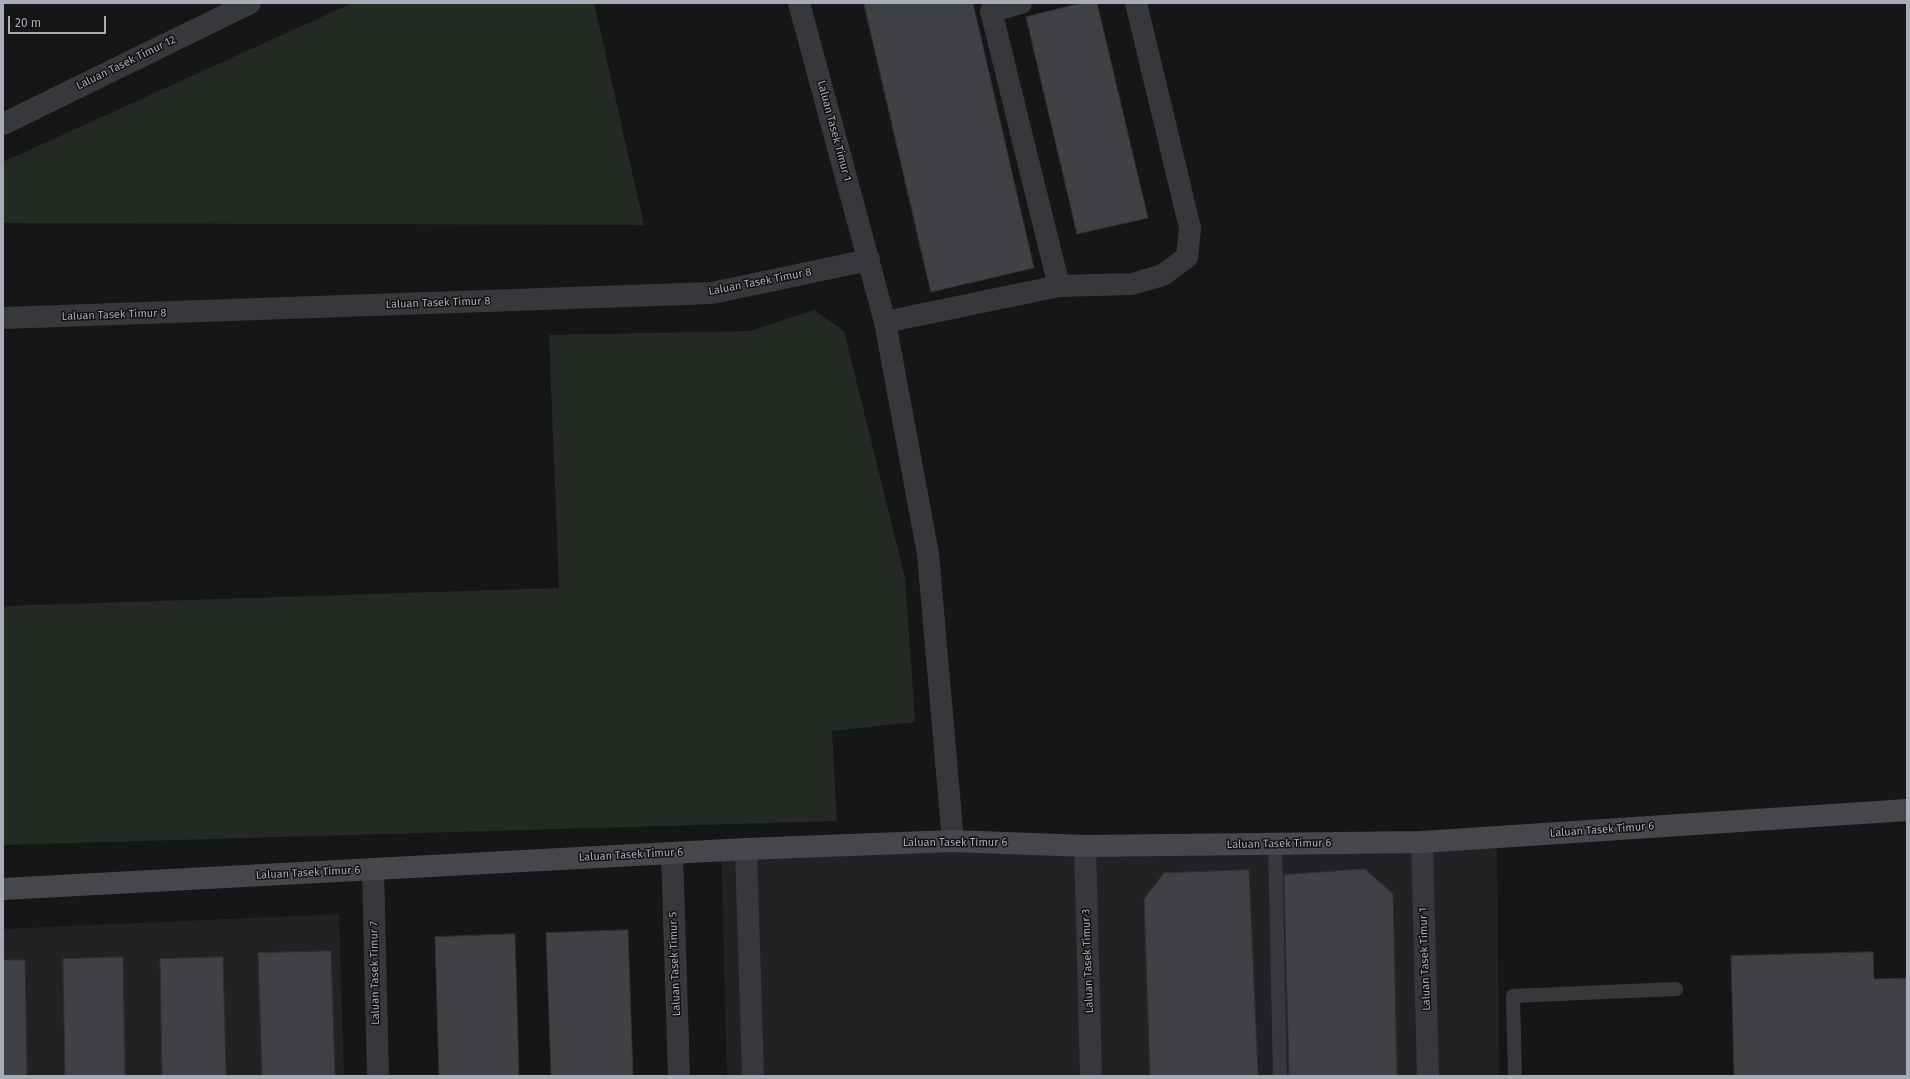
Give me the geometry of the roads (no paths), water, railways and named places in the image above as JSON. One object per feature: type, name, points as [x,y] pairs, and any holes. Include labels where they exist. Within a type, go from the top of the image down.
[{"type":"street","name":"Laluan Tasek Timur 12","points":[[3,124],[250,3]]},
{"type":"street","name":"Laluan Tasek Timur 1","points":[[799,3],[885,322],[928,554],[953,841]]},
{"type":"street","points":[[1021,3],[991,11],[1059,286]]},
{"type":"street","points":[[885,322],[1059,286],[1132,284],[1163,275],[1187,257],[1190,228],[1136,3]]},
{"type":"street","name":"Laluan Tasek Timur 8","points":[[3,318],[712,293],[869,260]]},
{"type":"street","name":"Laluan Tasek Timur 6","points":[[3,889],[746,849],[953,841],[1085,846],[1422,842],[1907,810]]},
{"type":"street","name":"Laluan Tasek Timur 1","points":[[1422,842],[1428,1076]]},
{"type":"street","name":"Laluan Tasek Timur 3","points":[[1085,846],[1092,1076]]},
{"type":"street","points":[[746,849],[753,1076]]},
{"type":"street","name":"Laluan Tasek Timur 5","points":[[672,853],[679,1076]]},
{"type":"street","name":"Laluan Tasek Timur 7","points":[[373,869],[378,1076]]},
{"type":"lane","points":[[1275,844],[1280,1076]]},
{"type":"lane","points":[[1515,1076],[1513,996],[1676,988]]}]
